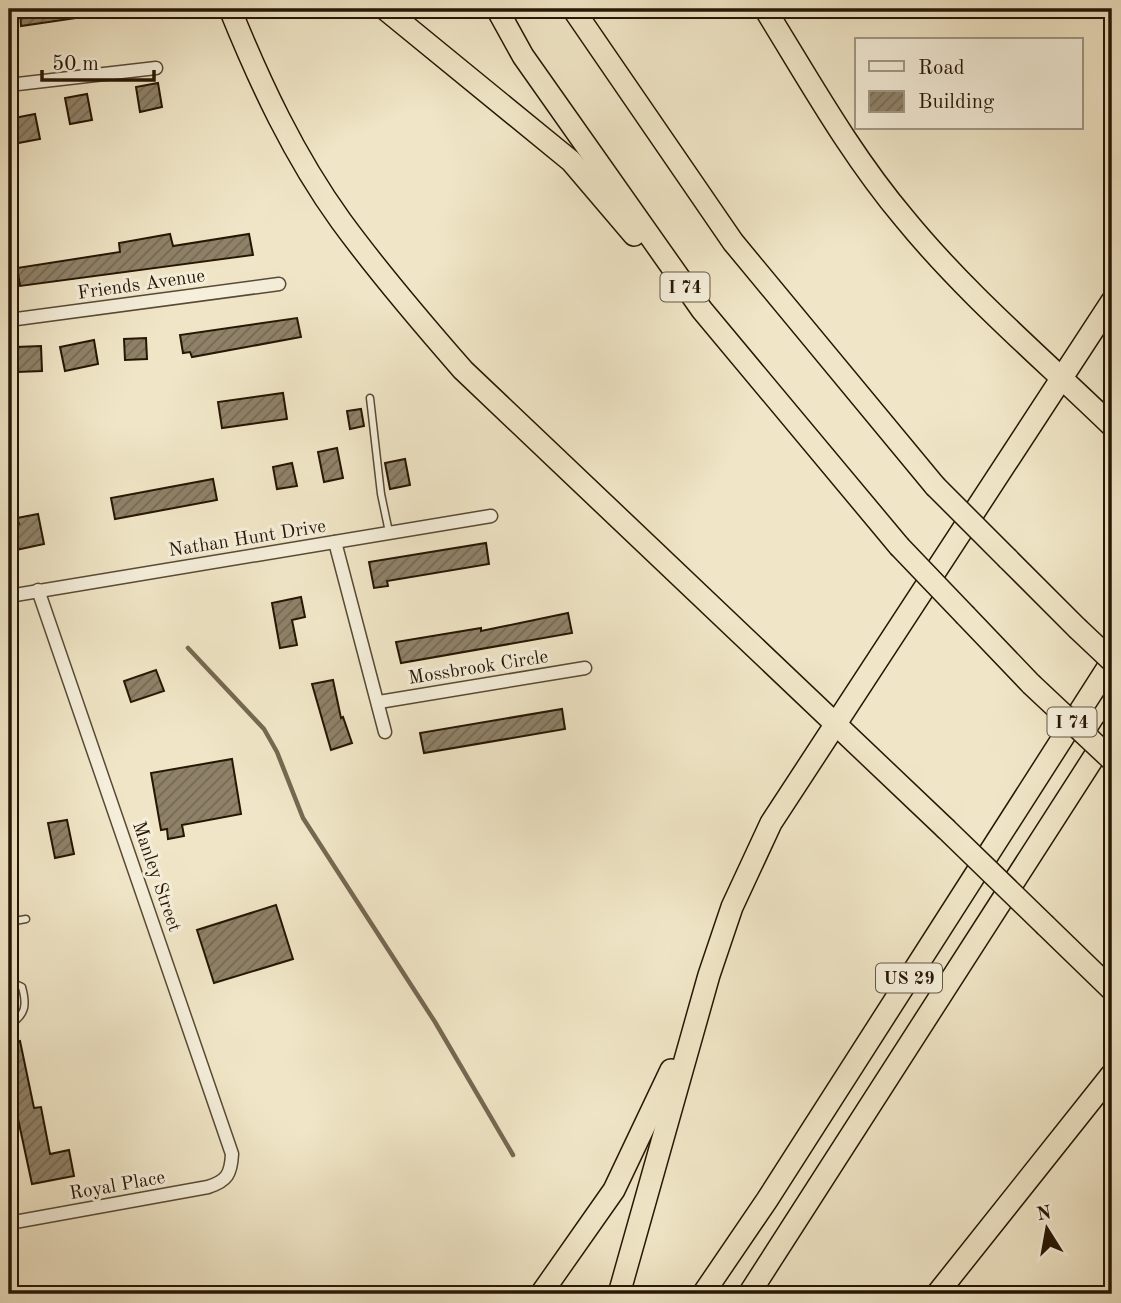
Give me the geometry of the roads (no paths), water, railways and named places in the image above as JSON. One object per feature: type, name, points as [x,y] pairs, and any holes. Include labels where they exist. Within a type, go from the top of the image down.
[{"type":"highway","points":[[230,9],[273,107],[340,220],[419,320],[463,370],[1112,990]]},
{"type":"highway","points":[[385,9],[571,161],[702,310]]},
{"type":"highway","name":"I 74","points":[[497,9],[523,56],[702,310],[899,546],[1031,684],[1112,760]]},
{"type":"highway","points":[[573,9],[733,243],[935,486],[1112,661]]},
{"type":"highway","points":[[588,9],[621,82]]},
{"type":"highway","points":[[765,9],[853,151],[903,217],[942,261],[1112,426]]},
{"type":"highway","points":[[619,1294],[702,997],[732,906],[771,823],[1064,379],[1112,301]]},
{"type":"highway","name":"US 29","points":[[703,1294],[767,1200],[1112,661]]},
{"type":"highway","name":"US 29","points":[[749,1294],[1112,729]]},
{"type":"highway","points":[[541,1294],[614,1190],[657,1102],[702,997]]},
{"type":"highway","points":[[937,1294],[1112,1074]]},
{"type":"street","points":[[9,85],[156,68]]},
{"type":"street","name":"Friends Avenue","points":[[9,320],[279,284]]},
{"type":"street","name":"Nathan Hunt Drive","points":[[9,596],[491,516]]},
{"type":"street","points":[[335,542],[386,732]]},
{"type":"street","name":"Manley Street","points":[[38,590],[232,1154],[228,1175]]},
{"type":"street","name":"Mossbrook Circle","points":[[379,702],[584,668]]},
{"type":"street","name":"Royal Place","points":[[10,1220],[208,1187],[224,1181],[228,1175]]},
{"type":"lane","points":[[370,398],[381,494],[389,533]]},
{"type":"lane","points":[[9,922],[26,919]]},
{"type":"lane","points":[[9,981],[22,987],[27,1003],[20,1018],[9,1025]]},
{"type":"waterway","points":[[188,648],[264,729],[277,752],[303,818],[435,1022],[513,1155]]}]
